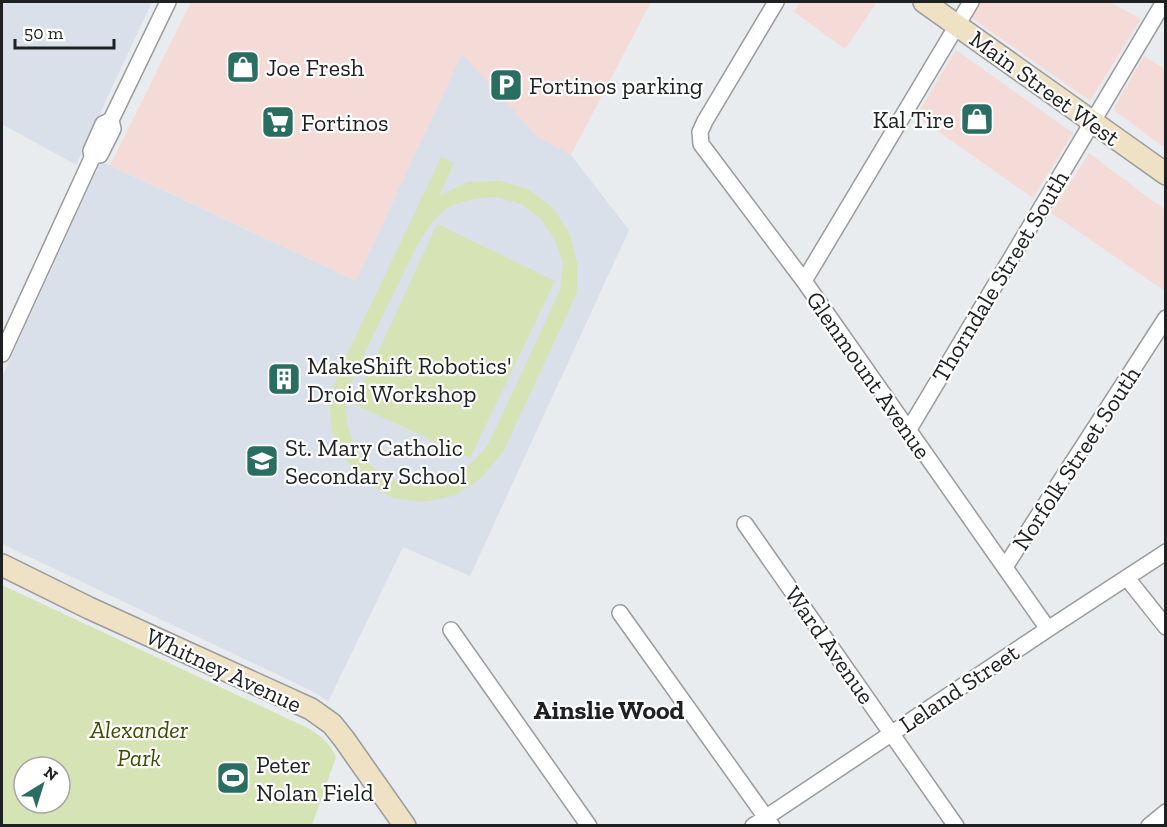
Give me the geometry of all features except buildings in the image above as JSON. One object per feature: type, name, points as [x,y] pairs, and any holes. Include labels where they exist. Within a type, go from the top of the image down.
[{"type":"street","points":[[2,354],[92,158],[99,156],[113,129],[111,120],[168,2]]},
{"type":"street","name":"Glenmount Avenue","points":[[776,2],[705,121],[700,132],[701,144],[804,281],[1048,628]]},
{"type":"street","name":"Main Street West","points":[[924,2],[1166,174]]},
{"type":"street","points":[[804,281],[970,2]]},
{"type":"street","name":"Thorndale Street South","points":[[908,431],[1164,2]]},
{"type":"street","name":"Norfolk Street South","points":[[1005,567],[1166,318]]},
{"type":"street","name":"Ward Avenue","points":[[745,524],[956,825]]},
{"type":"street","name":"Leland Street","points":[[764,823],[1048,628],[1166,552]]},
{"type":"street","name":"Whitney Avenue","points":[[2,565],[89,608],[311,709],[332,724],[405,825]]},
{"type":"street","points":[[1127,578],[1166,627]]},
{"type":"street","points":[[620,613],[764,823]]},
{"type":"street","points":[[451,630],[589,825]]},
{"type":"street","points":[[1149,825],[1166,812]]},
{"type":"shaded area","points":[[2,2],[152,2],[76,165],[2,124]]},
{"type":"shaded area","points":[[191,2],[651,2],[571,155],[538,137],[462,55],[356,281],[110,165]]},
{"type":"shaded area","points":[[800,2],[877,2],[845,49],[794,12]]},
{"type":"shaded area","points":[[979,2],[1110,2],[1141,19],[1090,101],[970,17]]},
{"type":"shaded area","points":[[956,50],[1073,133],[1033,198],[916,116]]},
{"type":"shaded area","name":"St. Mary Catholic Secondary School","points":[[462,54],[538,137],[571,155],[629,230],[470,576],[403,547],[328,702],[314,692],[2,544],[2,377],[101,161],[356,281]]},
{"type":"shaded area","points":[[1144,56],[1165,69],[1165,148],[1115,111],[1115,106]]},
{"type":"shaded area","points":[[1089,153],[1165,210],[1165,291],[1051,213]]},
{"type":"green space","points":[[441,157],[454,163],[439,196],[468,182],[499,181],[528,189],[553,208],[570,234],[577,262],[577,293],[503,452],[479,480],[453,496],[423,502],[393,498],[366,483],[346,460],[332,432],[329,403],[338,373]],"holes":[[[497,197],[521,204],[541,219],[555,240],[563,263],[560,290],[489,443],[476,459],[449,479],[425,485],[400,482],[388,477],[377,471],[357,448],[349,430],[346,406],[355,373],[388,305],[418,244],[442,213],[459,203],[482,198]]]},
{"type":"green space","points":[[437,224],[555,281],[470,458],[354,404]]},
{"type":"green space","name":"Alexander Park","points":[[2,585],[308,728],[325,740],[336,757],[312,825],[2,825]]},
{"type":"place","name":"Joe Fresh","points":[[243,67]]},
{"type":"place","name":"Fortinos parking","points":[[506,85]]},
{"type":"place","name":"Kal Tire","points":[[977,119]]},
{"type":"place","name":"Fortinos","points":[[278,122]]},
{"type":"place","name":"MakeShift Robotics' Droid Workshop","points":[[284,379]]},
{"type":"place","name":"St. Mary Catholic Secondary School","points":[[262,461]]},
{"type":"place","name":"Peter Nolan Field","points":[[233,778]]},
{"type":"district","name":"Ainslie Wood","points":[[609,710]]}]
